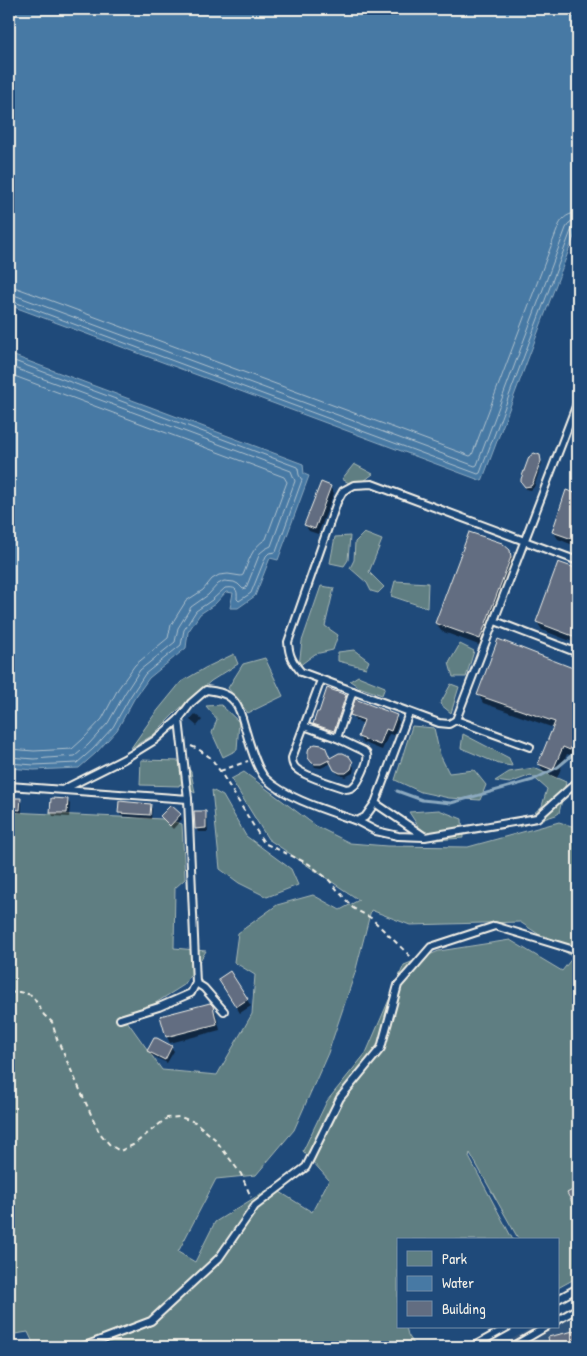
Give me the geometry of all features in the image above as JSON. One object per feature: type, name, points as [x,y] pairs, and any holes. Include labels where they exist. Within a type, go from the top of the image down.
[{"type":"lane","points":[[578,401],[577,411],[525,542],[456,720],[449,724],[439,723],[321,680],[301,672],[289,654],[288,642],[337,502],[343,491],[354,485],[372,484],[525,542],[578,561]]},
{"type":"lane","points":[[495,621],[578,653]]},
{"type":"lane","points":[[304,726],[360,748],[367,755],[367,760],[356,785],[346,789],[301,772],[292,764],[292,758],[321,680]]},
{"type":"lane","points":[[64,789],[124,759],[155,740],[179,719],[206,690],[220,692],[232,698],[239,709],[259,770],[265,778],[286,794],[357,821],[376,831],[398,836],[425,837],[537,818],[578,781]]},
{"type":"lane","points":[[336,738],[353,691]]},
{"type":"lane","points":[[357,821],[365,817],[375,802],[410,713]]},
{"type":"lane","points":[[120,1019],[159,1007],[190,993],[196,983],[188,799],[179,719]]},
{"type":"lane","points":[[456,720],[530,747]]},
{"type":"lane","points":[[9,786],[188,799]]},
{"type":"lane","points":[[375,802],[425,837]]},
{"type":"lane","points":[[82,1347],[151,1321],[219,1258],[255,1206],[306,1167],[340,1098],[381,1048],[398,985],[431,947],[495,926],[578,950]]},
{"type":"lane","points":[[196,983],[204,988],[224,1011]]},
{"type":"lane","points":[[560,1298],[578,1288]]},
{"type":"lane","points":[[560,1319],[578,1308]]},
{"type":"lane","points":[[472,1347],[506,1328]]},
{"type":"lane","points":[[512,1347],[544,1328]]},
{"type":"path","points":[[181,742],[198,749],[211,758],[264,843],[309,864],[328,879],[353,908],[371,918],[417,963]]},
{"type":"path","points":[[220,772],[255,759]]},
{"type":"path","points":[[9,993],[19,992],[32,995],[44,1015],[52,1022],[57,1039],[99,1132],[110,1145],[120,1151],[133,1145],[167,1118],[180,1117],[195,1122],[215,1139],[241,1174],[255,1206]]},
{"type":"shaded area","points":[[578,1302],[578,1347],[498,1347],[531,1328],[560,1328],[560,1312]]},
{"type":"green space","points":[[354,464],[373,474],[356,487],[342,479]]},
{"type":"green space","points":[[364,533],[382,540],[369,572],[384,587],[378,593],[371,591],[367,583],[350,568],[354,560],[355,542]]},
{"type":"green space","points":[[350,536],[348,560],[344,566],[330,563],[335,537]]},
{"type":"green space","points":[[395,581],[428,583],[427,608],[391,596]]},
{"type":"green space","points":[[321,586],[334,588],[325,626],[338,635],[333,650],[315,654],[299,666],[302,641]]},
{"type":"green space","points":[[460,644],[474,651],[466,677],[453,677],[449,663]]},
{"type":"green space","points":[[354,650],[369,661],[366,668],[338,661],[338,652]]},
{"type":"green space","points":[[234,654],[238,664],[211,681],[153,735],[131,748],[154,715],[181,682]]},
{"type":"green space","points":[[265,658],[283,696],[248,713],[228,688],[243,664]]},
{"type":"green space","points":[[358,676],[385,687],[382,695],[359,687],[350,681]]},
{"type":"green space","points":[[451,684],[459,687],[451,713],[440,704]]},
{"type":"green space","points":[[221,705],[239,722],[237,750],[223,757],[212,733],[217,719],[206,706]]},
{"type":"green space","points":[[412,726],[434,728],[440,755],[449,773],[474,770],[486,785],[480,800],[449,798],[421,792],[395,780]]},
{"type":"green space","points":[[463,734],[509,758],[512,766],[499,764],[461,748]]},
{"type":"green space","points":[[141,760],[180,761],[180,769],[189,769],[191,772],[195,793],[180,784],[179,786],[140,785]]},
{"type":"green space","points":[[534,768],[566,782],[559,813],[519,827],[542,806],[547,789],[531,775],[510,783],[495,781],[509,772]]},
{"type":"green space","points":[[244,772],[316,826],[350,843],[387,846],[468,847],[559,822],[578,828],[578,1277],[560,1287],[560,1238],[518,1238],[470,1153],[469,1157],[512,1238],[397,1238],[397,1328],[406,1328],[408,1335],[416,1347],[359,1347],[357,1343],[346,1340],[347,1347],[35,1347],[28,1332],[9,1335],[9,812],[163,819],[182,824],[185,879],[175,888],[174,948],[206,951],[184,985],[127,1021],[162,1070],[217,1075],[252,1014],[255,975],[234,962],[238,933],[277,905],[313,895],[340,910],[359,900],[268,839],[231,779]],"holes":[[[371,910],[410,925],[520,922],[573,957],[562,971],[510,940],[439,951],[404,965],[366,1053],[327,1101],[303,1151],[329,1180],[312,1212],[272,1187],[215,1222],[195,1262],[178,1252],[216,1179],[256,1175],[294,1130],[328,1053],[355,973]]]},
{"type":"green space","points":[[212,790],[223,796],[246,836],[291,869],[298,885],[267,897],[239,883],[220,869]]},
{"type":"green space","points":[[439,810],[462,819],[463,838],[435,840],[418,826],[409,812]]},
{"type":"water","points":[[9,9],[578,9],[578,226],[482,481],[9,305]]},
{"type":"water","points":[[9,354],[303,464],[304,474],[309,476],[278,560],[270,558],[255,596],[238,608],[230,608],[233,593],[226,592],[215,604],[200,614],[188,632],[186,648],[149,678],[134,699],[117,730],[79,768],[34,770],[9,768]]},
{"type":"building","points":[[534,453],[540,455],[541,461],[533,483],[531,486],[525,487],[521,479],[529,457]]},
{"type":"building","points":[[321,482],[331,486],[315,529],[304,525]]},
{"type":"building","points":[[566,490],[578,494],[578,541],[552,532]]},
{"type":"building","points":[[469,532],[502,543],[510,550],[511,557],[480,639],[435,623]]},
{"type":"building","points":[[558,562],[578,569],[578,638],[536,622]]},
{"type":"building","points":[[498,639],[578,670],[578,722],[573,737],[575,738],[570,750],[563,747],[553,770],[538,764],[555,722],[477,695]]},
{"type":"building","points":[[327,688],[346,695],[334,731],[313,724]]},
{"type":"building","points":[[355,699],[397,715],[391,731],[386,729],[380,745],[358,737],[364,720],[350,715]]},
{"type":"building","points":[[315,744],[325,746],[330,758],[339,753],[349,756],[353,762],[351,769],[346,773],[340,773],[334,770],[329,760],[321,764],[312,763],[308,758],[308,751]]},
{"type":"building","points":[[9,798],[21,798],[20,810],[9,809]]},
{"type":"building","points":[[51,798],[68,799],[67,813],[50,813]]},
{"type":"building","points":[[119,801],[151,804],[150,815],[118,813]]},
{"type":"building","points":[[171,805],[181,814],[170,826],[160,816]]},
{"type":"building","points":[[194,811],[206,811],[206,828],[195,829]]},
{"type":"building","points":[[230,971],[248,999],[236,1007],[218,979]]},
{"type":"building","points":[[210,1003],[213,1006],[217,1024],[166,1037],[160,1016]]},
{"type":"building","points":[[154,1038],[172,1046],[165,1060],[147,1051]]},
{"type":"building","points":[[578,1187],[578,1213],[567,1193]]},
{"type":"building","points":[[578,1330],[578,1347],[550,1347],[548,1337]]},
{"type":"waterway","points":[[397,791],[422,800],[451,803],[533,780],[558,767],[578,750]]}]
